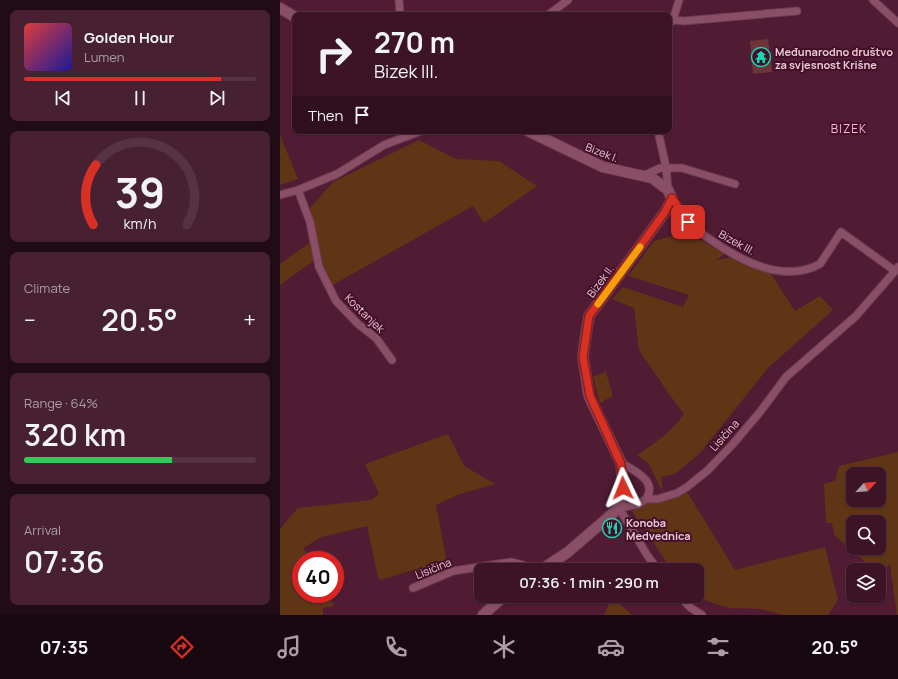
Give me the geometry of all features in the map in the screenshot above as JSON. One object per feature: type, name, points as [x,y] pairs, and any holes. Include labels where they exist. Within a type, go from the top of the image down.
[{"type":"street","points":[[399,0],[400,12]]},
{"type":"street","points":[[552,12],[568,0]]},
{"type":"street","points":[[672,19],[679,0]]},
{"type":"street","points":[[873,0],[898,24]]},
{"type":"street","points":[[280,8],[292,15]]},
{"type":"street","points":[[672,22],[797,11]]},
{"type":"street","points":[[280,195],[298,190],[337,174],[384,145],[413,134]]},
{"type":"street","name":"Bizek I.","points":[[534,134],[603,167],[652,178],[670,194]]},
{"type":"street","points":[[659,134],[670,194]]},
{"type":"street","points":[[643,176],[660,168],[682,168],[735,184]]},
{"type":"street","name":"Kostanjek","points":[[298,190],[310,222],[319,267],[336,301],[358,324],[376,338],[392,360]]},
{"type":"street","name":"Bizek III.","points":[[670,194],[688,222],[704,236],[743,260],[761,267],[785,271],[815,267],[820,264],[841,232],[897,269]]},
{"type":"street","name":"Bizek II.","points":[[619,508],[623,488],[621,464],[587,387],[583,357],[589,316],[665,212],[670,194]]},
{"type":"street","name":"Lisičina","points":[[552,563],[568,552],[619,508],[677,493],[707,471],[732,445],[760,412],[786,377],[856,316],[897,269]]},
{"type":"street","points":[[621,464],[640,474],[648,482],[650,490],[646,500]]},
{"type":"street","points":[[619,508],[653,563]]},
{"type":"street","name":"Lisičina","points":[[505,563],[515,563]]},
{"type":"street","name":"Lisičina","points":[[413,588],[453,571],[474,568]]},
{"type":"street","points":[[483,615],[496,603]]},
{"type":"street","points":[[687,603],[702,615]]},
{"type":"shaded area","points":[[280,135],[298,179],[280,185]]},
{"type":"shaded area","points":[[419,140],[456,159],[499,161],[537,186],[484,223],[473,206],[331,286],[321,263],[310,208],[333,182]]},
{"type":"shaded area","points":[[687,232],[725,254],[716,260],[739,256],[767,268],[795,311],[820,296],[833,310],[768,368],[700,453],[675,474],[661,477],[663,493],[649,464],[637,455],[669,432],[684,414],[639,350],[634,308],[612,299],[623,287],[683,307],[689,295],[628,276],[654,241]]},
{"type":"shaded area","points":[[309,243],[315,260],[280,285],[280,264]]},
{"type":"shaded area","points":[[606,372],[613,396],[600,403],[593,377]]},
{"type":"shaded area","points":[[448,434],[464,466],[495,484],[460,494],[436,505],[448,568],[433,578],[421,583],[413,570],[380,580],[378,577],[367,526],[322,537],[303,548],[305,551],[292,551],[292,603],[332,603],[334,606],[323,608],[323,615],[280,615],[280,529],[298,508],[371,500],[379,494],[365,464]]},
{"type":"shaded area","points":[[898,452],[898,615],[890,564],[886,568],[886,563],[867,563],[857,555],[886,555],[886,515],[846,515],[846,545],[834,535],[832,523],[826,523],[824,484],[835,481],[839,466]]},
{"type":"shaded area","points":[[684,487],[735,570],[825,547],[838,600],[828,615],[784,615],[760,609],[729,608],[704,600],[704,563],[667,563],[632,511]]},
{"type":"shaded area","points":[[609,603],[619,603],[632,615],[604,615]]},
{"type":"building","name":"Međunarodno društvo za svjesnost Krišne","points":[[768,39],[772,72],[753,74],[750,41]]},
{"type":"slow traffic","points":[[598,304],[640,247]]},
{"type":"place","name":"Međunarodno društvo za svjesnost Krišne","points":[[761,57]]},
{"type":"place","name":"Konoba Medvednica","points":[[612,528]]},
{"type":"district","name":"BIZEK","points":[[849,128]]},
{"type":"route","points":[[623,488],[623,476],[619,457],[602,424],[587,387],[583,357],[584,341],[589,316],[665,212],[672,198],[688,222]]}]
